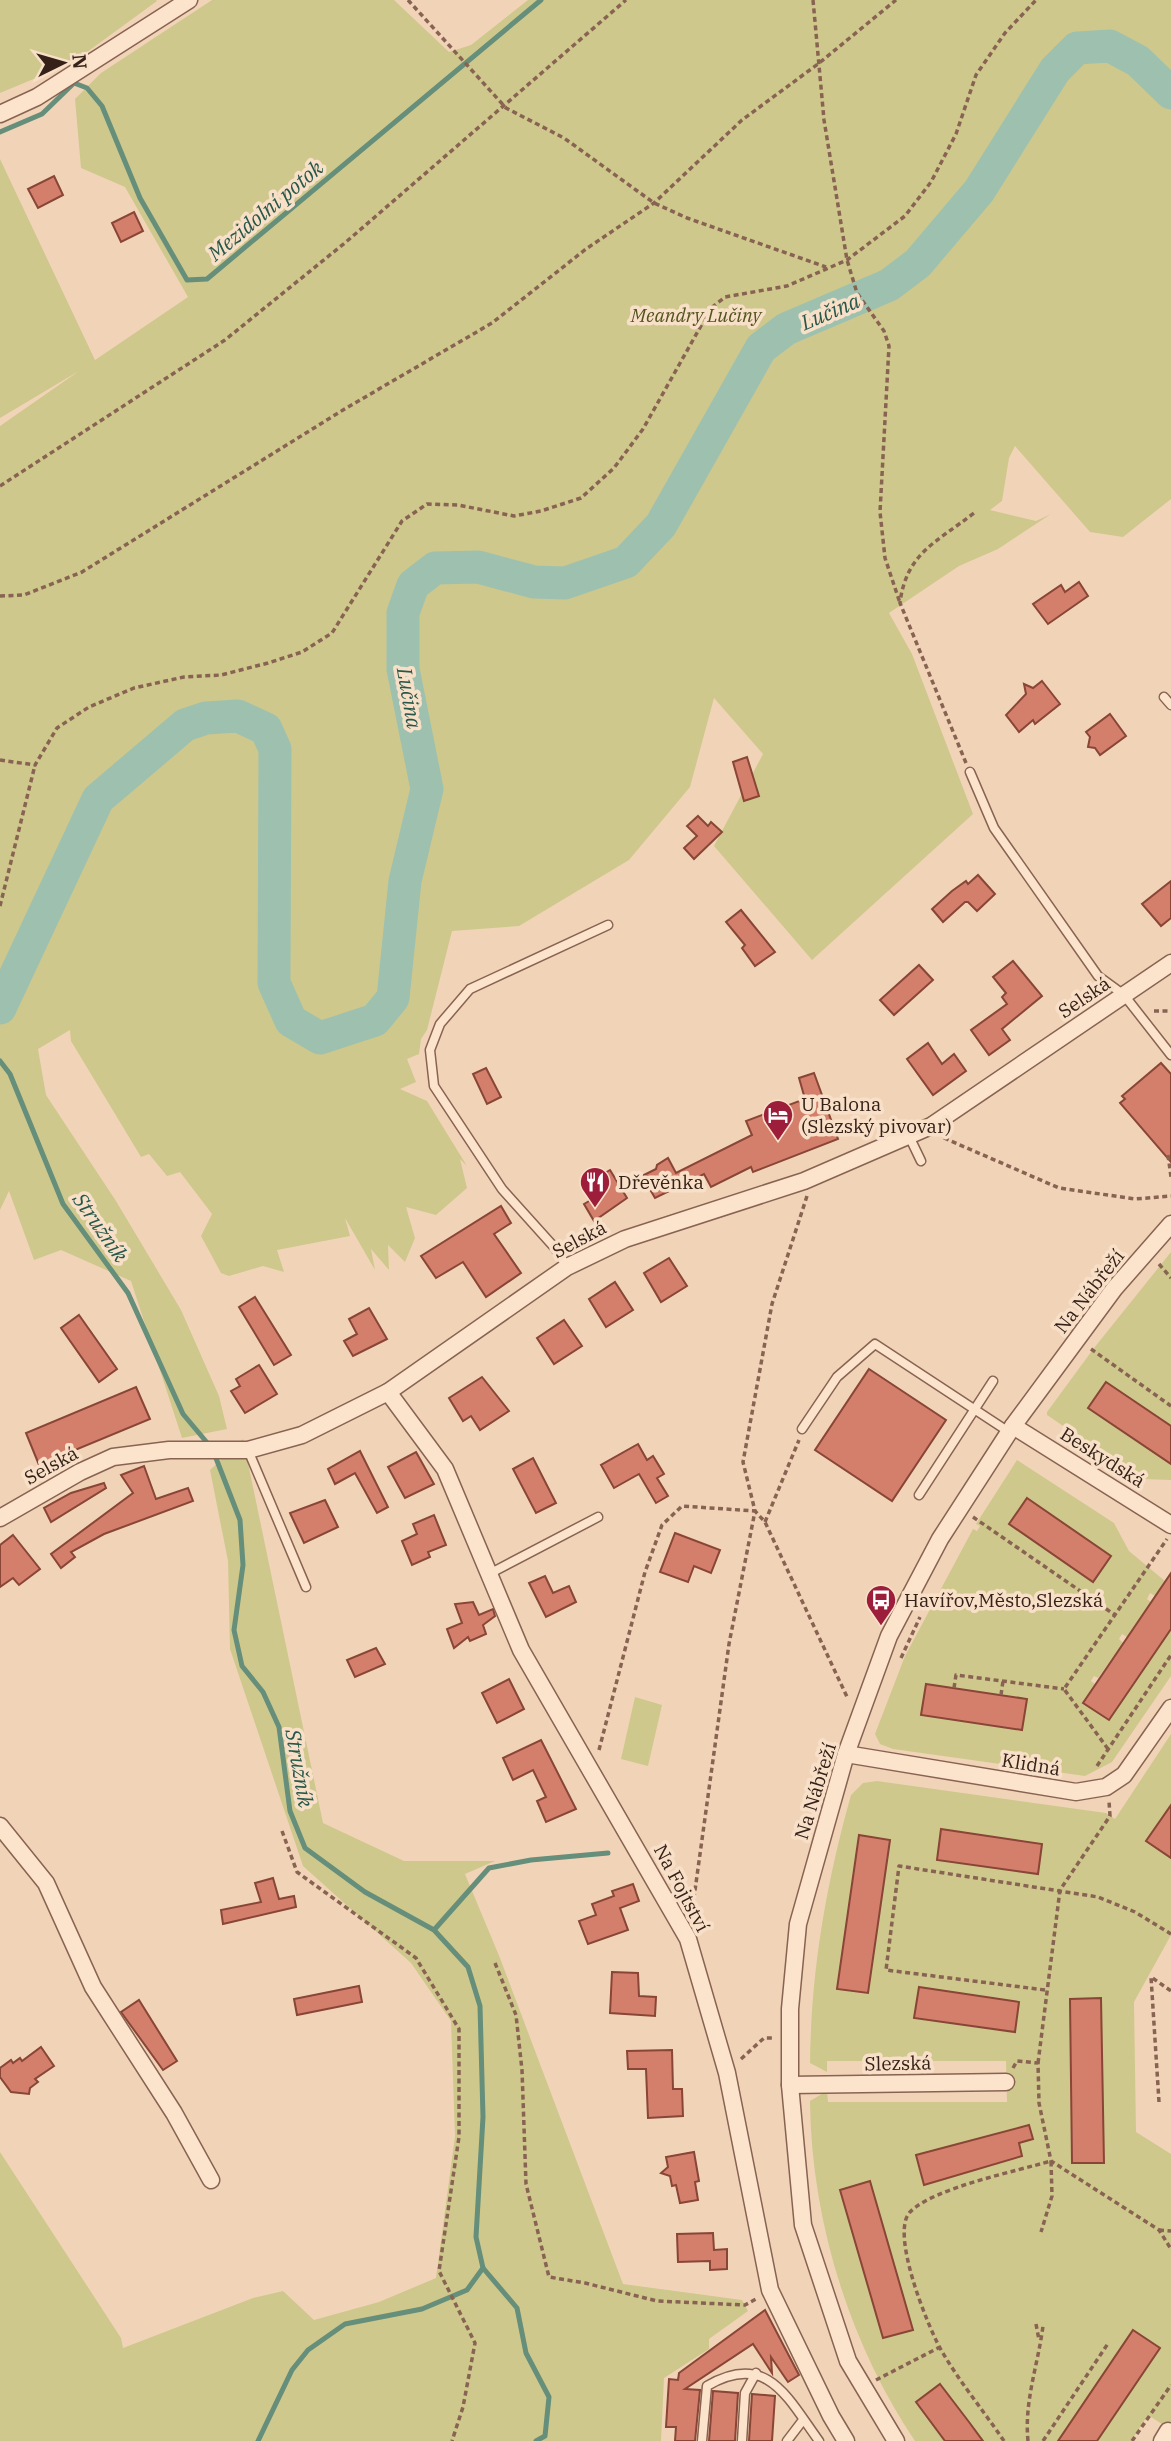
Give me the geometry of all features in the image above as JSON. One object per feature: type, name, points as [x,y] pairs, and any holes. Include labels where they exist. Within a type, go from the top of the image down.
[{"type":"street","points":[[0,114],[59,84],[189,0]]},
{"type":"street","name":"Selská","points":[[0,1518],[80,1472],[113,1457],[133,1453],[240,1449],[294,1438],[388,1392],[567,1267],[625,1239],[804,1181],[931,1126],[1171,963]]},
{"type":"street","name":"Na Nábřeží","points":[[896,2441],[848,2361],[803,2225],[790,2085],[790,2038],[798,1924],[846,1754],[895,1624],[940,1539],[1011,1429],[1114,1289],[1171,1224]]},
{"type":"street","name":"Na Fojtství","points":[[388,1392],[445,1469],[521,1650],[688,1939],[727,2073],[770,2290],[825,2405],[846,2441]]},
{"type":"street","name":"Beskydská","points":[[1011,1429],[1171,1525]]},
{"type":"street","name":"Klidná","points":[[846,1754],[1076,1792],[1106,1787],[1124,1775],[1171,1708]]},
{"type":"street","points":[[0,1826],[46,1883],[93,1987],[174,2113],[211,2180]]},
{"type":"street","name":"Slezská","points":[[790,2085],[1006,2082]]},
{"type":"lane","points":[[1164,697],[1171,705]]},
{"type":"lane","points":[[970,772],[994,828],[1098,976],[1124,995],[1171,1055]]},
{"type":"lane","points":[[567,1267],[555,1248],[502,1189],[434,1086],[430,1050],[440,1024],[470,989],[608,925]]},
{"type":"lane","points":[[909,1136],[921,1161]]},
{"type":"lane","points":[[803,1429],[837,1377],[875,1344],[976,1410],[1011,1429]]},
{"type":"lane","points":[[919,1495],[993,1381]]},
{"type":"lane","points":[[240,1449],[306,1587]]},
{"type":"lane","points":[[489,1574],[598,1517]]},
{"type":"lane","points":[[742,2441],[745,2393],[756,2373]]},
{"type":"lane","points":[[702,2441],[707,2386],[722,2378],[756,2373],[772,2380],[819,2441]]},
{"type":"lane","points":[[787,2441],[803,2420]]},
{"type":"path","points":[[408,0],[503,104],[564,138],[654,202],[687,218],[828,268]]},
{"type":"path","points":[[0,486],[225,340],[346,242],[626,0]]},
{"type":"path","points":[[813,0],[824,120],[847,260],[857,293],[884,331],[889,346],[880,512],[886,558],[900,603],[970,772]]},
{"type":"path","points":[[0,596],[24,595],[82,572],[492,323],[586,249],[654,202],[742,120],[818,64],[896,0]]},
{"type":"path","points":[[0,906],[35,765],[57,728],[89,707],[134,688],[184,677],[220,675],[302,652],[332,633],[402,521],[427,504],[458,505],[514,516],[541,512],[581,498],[614,468],[643,429],[712,308],[725,297],[787,286],[847,260],[905,216],[931,182],[956,134],[976,75],[1004,33],[1036,0]]},
{"type":"path","points":[[900,603],[902,582],[913,560],[974,513]]},
{"type":"path","points":[[0,760],[35,765]]},
{"type":"path","points":[[936,1134],[1059,1188],[1136,1199],[1171,1196]]},
{"type":"path","points":[[1168,1155],[1171,1177]]},
{"type":"path","points":[[688,1939],[729,1644],[755,1511],[743,1462],[772,1304],[808,1193],[804,1181]]},
{"type":"path","points":[[1157,1262],[1171,1278]]},
{"type":"path","points":[[1089,1348],[1171,1406]]},
{"type":"path","points":[[765,1522],[803,1429]]},
{"type":"path","points":[[593,1772],[645,1572],[662,1525],[681,1506],[755,1511],[765,1522],[859,1722]]},
{"type":"path","points":[[972,1517],[1115,1615]]},
{"type":"path","points":[[1064,1689],[1171,1532]]},
{"type":"path","points":[[896,1668],[925,1608]]},
{"type":"path","points":[[1097,1766],[1171,1655]]},
{"type":"path","points":[[954,1689],[956,1675],[1064,1689],[1108,1749]]},
{"type":"path","points":[[1001,1695],[1003,1681]]},
{"type":"path","points":[[1041,2232],[1052,2196],[1051,2161],[1039,2103],[1038,2063],[1045,1990],[1060,1890],[1110,1816],[1109,1795]]},
{"type":"path","points":[[282,1831],[297,1872],[416,1958],[459,2029],[459,2137],[439,2271],[475,2343],[463,2407],[452,2441]]},
{"type":"path","points":[[1045,1990],[886,1970],[899,1866],[1098,1897],[1135,1912],[1171,1934]]},
{"type":"path","points":[[495,1963],[516,2015],[522,2070],[526,2184],[549,2277],[657,2301],[745,2305],[770,2290]]},
{"type":"path","points":[[1159,2102],[1151,1977],[1171,1991]]},
{"type":"path","points":[[727,2073],[764,2038],[790,2038]]},
{"type":"path","points":[[1006,2082],[1017,2061],[1038,2063]]},
{"type":"path","points":[[1004,2441],[940,2347],[904,2244],[904,2221],[911,2211],[939,2194],[1051,2161],[1159,2230],[1171,2249]]},
{"type":"path","points":[[1159,2230],[1171,2231]]},
{"type":"path","points":[[1036,2324],[1041,2346]]},
{"type":"path","points":[[1028,2441],[1029,2390],[1041,2346],[1043,2326]]},
{"type":"path","points":[[1043,2441],[1109,2342]]},
{"type":"path","points":[[869,2372],[874,2381],[940,2347]]},
{"type":"path","points":[[1132,2441],[1171,2385]]},
{"type":"green space","points":[[0,0],[157,1],[72,63],[0,93]]},
{"type":"green space","name":"Meandry Lučiny","points":[[212,0],[394,0],[449,52],[471,45],[528,0],[1171,0],[1171,499],[1123,537],[1090,532],[1015,446],[1009,458],[1002,501],[990,510],[1036,521],[1051,514],[998,549],[959,566],[889,613],[912,654],[973,814],[812,960],[714,846],[763,754],[714,698],[690,787],[629,860],[519,926],[452,931],[419,1054],[407,1059],[416,1082],[400,1089],[427,1101],[467,1166],[460,1159],[467,1188],[436,1215],[406,1207],[415,1238],[405,1262],[388,1245],[389,1270],[371,1249],[375,1270],[345,1218],[350,1236],[277,1250],[284,1272],[263,1266],[229,1276],[221,1273],[201,1236],[212,1214],[180,1172],[167,1176],[149,1154],[141,1157],[71,1041],[70,1030],[38,1049],[46,1095],[116,1201],[181,1310],[219,1396],[227,1429],[182,1438],[131,1281],[61,1250],[34,1260],[9,1191],[0,1210],[0,426],[79,371],[0,418],[0,159],[95,360],[188,297],[125,187],[81,168],[75,99],[101,73]]},
{"type":"green space","points":[[1171,1252],[1171,1480],[1141,1479],[1047,1415],[1047,1412]]},
{"type":"green space","points":[[243,1439],[323,1823],[404,1861],[495,1861],[465,1874],[500,1958],[623,2284],[742,2300],[748,2311],[709,2339],[709,2349],[664,2378],[661,2441],[0,2441],[0,2152],[121,2338],[123,2348],[253,2298],[283,2291],[314,2320],[379,2302],[436,2278],[455,2136],[451,2021],[411,1963],[303,1866],[230,1649],[228,1561],[210,1470]]},
{"type":"green space","points":[[1017,1460],[1114,1523],[1129,1551],[1165,1581],[1155,1596],[1150,1593],[1147,1599],[1151,1602],[1127,1637],[1122,1634],[1119,1639],[1123,1643],[1098,1678],[1094,1676],[1091,1681],[1095,1684],[1083,1702],[1109,1720],[1171,1628],[1171,1676],[1112,1762],[1085,1776],[893,1749],[880,1744],[875,1734],[905,1656],[973,1529],[977,1531],[980,1526],[976,1524]]},
{"type":"green space","points":[[635,1697],[662,1705],[648,1766],[621,1759]]},
{"type":"green space","points":[[1171,1734],[1171,1935],[1134,2002],[1136,2132],[1171,2154],[1171,2430],[1148,2415],[1131,2441],[915,2441],[871,2363],[838,2279],[818,2190],[810,2101],[827,2091],[828,2102],[1007,2102],[1006,2061],[827,2061],[827,2072],[810,2063],[813,1995],[821,1928],[851,1795],[863,1783],[877,1781],[1106,1813],[1115,1819]]},
{"type":"building","points":[[54,176],[63,195],[38,208],[28,189]]},
{"type":"building","points":[[134,212],[143,231],[121,242],[112,223]]},
{"type":"building","points":[[1079,582],[1088,596],[1048,624],[1033,604],[1061,585],[1065,592]]},
{"type":"building","points":[[1042,681],[1060,704],[1035,724],[1033,720],[1019,732],[1006,715],[1026,694],[1024,684],[1033,688]]},
{"type":"building","points":[[1110,714],[1126,736],[1100,755],[1095,748],[1088,747],[1090,737],[1086,732]]},
{"type":"building","points":[[747,757],[759,796],[744,801],[733,762]]},
{"type":"building","points":[[698,816],[708,826],[711,822],[722,832],[694,859],[684,848],[697,836],[687,826]]},
{"type":"building","points":[[978,875],[995,894],[977,911],[965,902],[943,922],[932,909],[952,891],[966,881],[968,884]]},
{"type":"building","points":[[1171,881],[1171,918],[1161,926],[1142,904]]},
{"type":"building","points":[[741,910],[775,952],[755,966],[742,948],[745,945],[726,922]]},
{"type":"building","points":[[1013,961],[1042,996],[1002,1029],[1010,1040],[989,1055],[971,1030],[1007,1004],[1002,997],[1006,993],[993,977]]},
{"type":"building","points":[[919,965],[933,980],[894,1015],[880,1000]]},
{"type":"building","points":[[928,1043],[942,1064],[954,1054],[966,1071],[933,1095],[907,1059]]},
{"type":"building","points":[[1161,1063],[1171,1074],[1171,1162],[1120,1103],[1125,1099],[1122,1096]]},
{"type":"building","points":[[486,1068],[501,1097],[487,1104],[473,1074]]},
{"type":"building","points":[[814,1073],[838,1139],[753,1172],[751,1167],[711,1187],[704,1174],[655,1198],[642,1176],[656,1169],[657,1165],[668,1158],[676,1173],[752,1135],[746,1121],[805,1099],[799,1078]]},
{"type":"building","points":[[610,1170],[627,1198],[594,1221],[584,1204],[603,1193],[595,1179]]},
{"type":"building","points":[[501,1206],[511,1223],[494,1234],[521,1273],[486,1297],[463,1262],[436,1278],[421,1256]]},
{"type":"building","points":[[669,1258],[687,1286],[661,1302],[644,1273]]},
{"type":"building","points":[[615,1282],[633,1310],[606,1327],[589,1299]]},
{"type":"building","points":[[255,1297],[291,1355],[274,1365],[239,1307]]},
{"type":"building","points":[[369,1308],[387,1339],[353,1356],[344,1341],[357,1334],[349,1319]]},
{"type":"building","points":[[79,1315],[117,1369],[99,1382],[61,1328]]},
{"type":"building","points":[[564,1320],[582,1346],[554,1364],[537,1338]]},
{"type":"building","points":[[259,1365],[277,1394],[245,1413],[231,1391],[240,1386],[236,1379]]},
{"type":"building","points":[[869,1369],[946,1420],[892,1501],[815,1450]]},
{"type":"building","points":[[482,1377],[509,1411],[480,1430],[471,1416],[463,1421],[449,1398]]},
{"type":"building","points":[[1106,1382],[1171,1426],[1171,1464],[1088,1408]]},
{"type":"building","points":[[136,1387],[150,1419],[39,1465],[26,1433]]},
{"type":"building","points":[[638,1444],[647,1460],[653,1456],[664,1474],[657,1478],[668,1496],[656,1503],[639,1474],[614,1488],[601,1465]]},
{"type":"building","points":[[360,1451],[388,1507],[377,1513],[355,1473],[335,1484],[328,1469]]},
{"type":"building","points":[[416,1452],[434,1484],[405,1498],[388,1467]]},
{"type":"building","points":[[533,1458],[556,1503],[536,1513],[513,1469]]},
{"type":"building","points":[[144,1466],[156,1499],[188,1488],[193,1501],[104,1534],[71,1552],[75,1557],[61,1568],[51,1554],[133,1493],[121,1475]]},
{"type":"building","points":[[104,1483],[106,1488],[51,1522],[44,1508],[71,1493]]},
{"type":"building","points":[[1027,1498],[1111,1556],[1093,1582],[1009,1524]]},
{"type":"building","points":[[325,1500],[338,1527],[304,1543],[290,1513]]},
{"type":"building","points":[[434,1515],[446,1545],[428,1552],[430,1557],[412,1565],[402,1541],[417,1534],[413,1524]]},
{"type":"building","points":[[675,1533],[720,1550],[711,1573],[694,1566],[688,1582],[660,1572]]},
{"type":"building","points":[[13,1535],[40,1569],[19,1585],[13,1578],[0,1587],[0,1545]]},
{"type":"building","points":[[1171,1573],[1171,1629],[1109,1720],[1083,1703]]},
{"type":"building","points":[[545,1576],[553,1593],[569,1586],[576,1602],[546,1617],[529,1583]]},
{"type":"building","points":[[473,1602],[479,1615],[493,1609],[495,1616],[483,1625],[486,1634],[470,1641],[468,1637],[454,1648],[447,1629],[462,1623],[455,1604]]},
{"type":"building","points":[[376,1648],[385,1664],[355,1677],[347,1660]]},
{"type":"building","points":[[509,1679],[524,1709],[497,1723],[482,1693]]},
{"type":"building","points":[[926,1684],[1027,1699],[1022,1730],[921,1715]]},
{"type":"building","points":[[541,1740],[576,1809],[546,1822],[537,1801],[546,1797],[533,1770],[513,1780],[503,1758]]},
{"type":"building","points":[[1171,1805],[1171,1858],[1146,1841]]},
{"type":"building","points":[[941,1829],[1042,1844],[1038,1874],[937,1860]]},
{"type":"building","points":[[859,1835],[890,1840],[868,1993],[837,1989]]},
{"type":"building","points":[[273,1878],[279,1899],[294,1896],[296,1907],[223,1924],[221,1910],[261,1902],[255,1883]]},
{"type":"building","points":[[633,1884],[639,1901],[620,1908],[628,1930],[588,1944],[579,1921],[596,1915],[592,1904],[614,1896],[612,1891]]},
{"type":"building","points":[[612,1972],[638,1973],[639,1996],[656,1997],[655,2016],[610,2013]]},
{"type":"building","points":[[359,1986],[362,2002],[297,2015],[294,1999]]},
{"type":"building","points":[[919,1987],[1019,2002],[1015,2032],[914,2018]]},
{"type":"building","points":[[1101,1998],[1104,2163],[1072,2163],[1070,1999]]},
{"type":"building","points":[[139,2000],[177,2061],[163,2070],[121,2012]]},
{"type":"building","points":[[41,2047],[54,2066],[35,2079],[38,2082],[30,2088],[29,2094],[11,2092],[0,2077],[0,2068],[11,2060],[13,2063],[20,2058],[22,2061]]},
{"type":"building","points":[[672,2050],[673,2089],[682,2089],[683,2116],[648,2118],[646,2069],[628,2069],[627,2051]]},
{"type":"building","points":[[1029,2125],[1033,2139],[1019,2143],[1022,2156],[924,2185],[916,2155]]},
{"type":"building","points":[[694,2152],[699,2181],[695,2182],[698,2200],[680,2203],[676,2185],[672,2186],[670,2176],[661,2173],[668,2167],[666,2157]]},
{"type":"building","points":[[870,2181],[913,2330],[883,2338],[840,2190]]},
{"type":"building","points":[[713,2233],[714,2250],[727,2249],[727,2269],[710,2270],[710,2261],[678,2262],[677,2234]]},
{"type":"building","points":[[765,2310],[799,2375],[788,2382],[771,2357],[772,2373],[753,2344],[685,2389],[700,2390],[695,2441],[675,2441],[676,2427],[666,2427],[669,2379],[678,2380],[679,2373]]},
{"type":"building","points":[[1133,2330],[1160,2348],[1097,2441],[1058,2441]]},
{"type":"building","points":[[940,2384],[983,2441],[945,2441],[916,2402]]},
{"type":"building","points":[[713,2391],[738,2393],[735,2441],[709,2441]]},
{"type":"building","points":[[752,2394],[775,2396],[772,2441],[749,2441]]},
{"type":"waterway","name":"Mezidolní potok","points":[[0,132],[42,114],[74,83],[87,88],[102,106],[140,198],[187,280],[207,279],[541,0]]},
{"type":"waterway","name":"Lučina","points":[[0,1008],[98,799],[185,725],[206,718],[238,716],[266,729],[275,749],[274,983],[291,1021],[320,1038],[375,1020],[393,998],[405,881],[427,789],[403,669],[403,613],[413,585],[435,568],[478,567],[534,582],[565,583],[626,562],[661,525],[761,348],[786,329],[889,285],[918,263],[979,191],[1055,70],[1077,48],[1110,46],[1138,61],[1171,93]]},
{"type":"waterway","name":"Stružník","points":[[0,1061],[10,1074],[63,1204],[128,1293],[183,1414],[209,1445]]},
{"type":"waterway","name":"Stružník","points":[[214,1453],[240,1520],[243,1565],[234,1630],[242,1666],[263,1692],[279,1727],[290,1811],[305,1848],[365,1892],[434,1930],[468,1967],[480,2006],[483,2117],[476,2237],[483,2268],[517,2308],[526,2353],[549,2397],[545,2436],[536,2441]]},
{"type":"waterway","points":[[434,1930],[489,1868],[531,1860],[608,1853]]},
{"type":"waterway","points":[[258,2441],[292,2370],[308,2350],[345,2324],[422,2309],[467,2290],[483,2268]]},
{"type":"place","name":"U Balona (Slezský pivovar)","points":[[778,1142]]},
{"type":"place","name":"Dřevěnka","points":[[595,1209]]},
{"type":"place","name":"Havířov,Město,Slezská","points":[[881,1627]]}]
